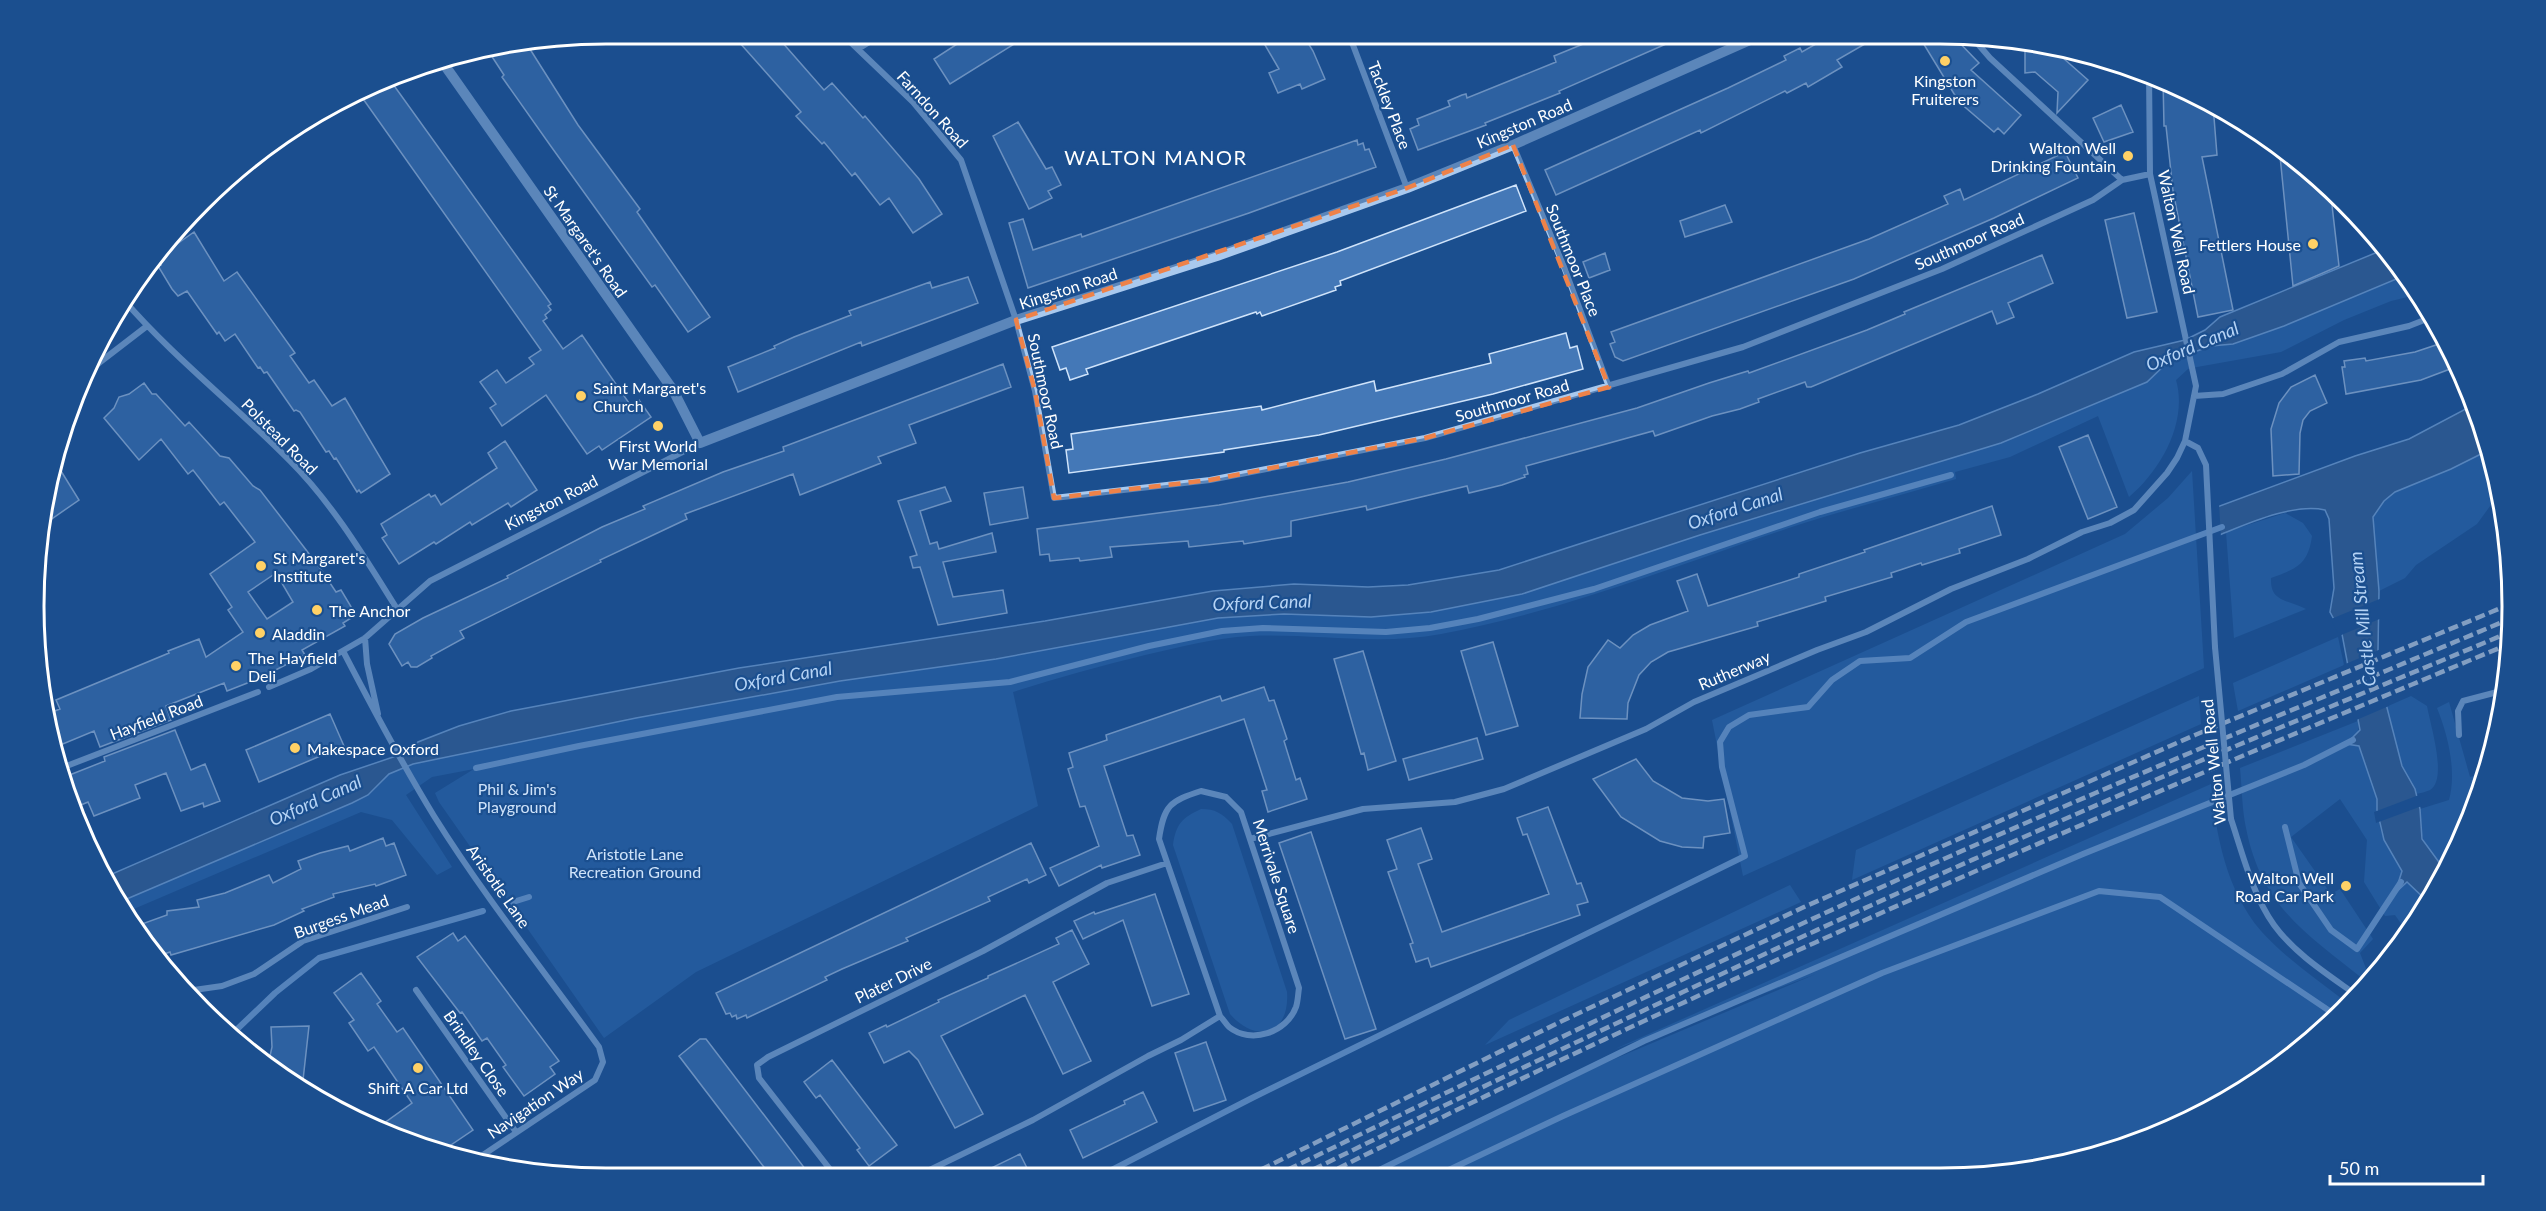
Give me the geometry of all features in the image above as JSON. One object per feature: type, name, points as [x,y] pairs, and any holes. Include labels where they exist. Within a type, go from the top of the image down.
[{"type":"street","name":"Farndon Road","points":[[853,44],[913,102],[961,160],[1016,320]]},
{"type":"street","points":[[858,49],[866,44]]},
{"type":"street","name":"Tackley Place","points":[[1352,44],[1407,188]]},
{"type":"street","name":"Kingston Road","points":[[398,609],[430,581],[700,443],[1016,320],[1217,256],[1407,188],[1513,145],[1741,44]]},
{"type":"street","points":[[1979,45],[2122,180],[2150,174]]},
{"type":"street","name":"St Margaret's Road","points":[[446,67],[673,390],[700,443]]},
{"type":"street","name":"Walton Well Road","points":[[2149,83],[2150,174],[2196,386],[2194,396]]},
{"type":"street","name":"Southmoor Place","points":[[1513,145],[1564,267],[1609,387]]},
{"type":"street","name":"Southmoor Road","points":[[1016,320],[1035,391],[1054,498],[1210,480],[1425,438],[1743,347],[1942,269],[2093,200],[2122,180]]},
{"type":"street","name":"Polstead Road","points":[[130,307],[147,326],[292,462],[346,527],[398,609]]},
{"type":"street","points":[[2185,441],[2194,396],[2223,394],[2272,378],[2339,342],[2409,326],[2424,320]]},
{"type":"street","points":[[98,364],[147,326]]},
{"type":"street","name":"Walton Well Road","points":[[2185,441],[2198,448],[2203,457],[2208,495],[2215,647],[2230,819],[2253,882],[2274,925],[2302,954],[2350,990]]},
{"type":"street","name":"Rutherway","points":[[1250,839],[1363,809],[1455,802],[1504,789],[1653,726],[1694,702],[1866,632],[1951,589],[2028,559],[2082,532],[2110,523],[2134,510],[2167,473],[2185,441]]},
{"type":"street","points":[[269,687],[311,669],[365,638],[398,609]]},
{"type":"street","name":"Aristotle Lane","points":[[365,638],[367,664],[380,722]]},
{"type":"street","name":"Aristotle Lane","points":[[343,651],[380,722],[435,817],[512,930],[599,1047],[603,1062]]},
{"type":"street","name":"Hayfield Road","points":[[67,766],[258,692]]},
{"type":"street","points":[[2459,735],[2458,711],[2463,701],[2496,692]]},
{"type":"street","name":"Merrivale Square","points":[[1201,791],[1226,797],[1241,812],[1299,988],[1296,1008],[1284,1025],[1266,1035],[1245,1034],[1230,1028],[1220,1016],[1167,863],[1159,839],[1162,820],[1175,799],[1201,791]]},
{"type":"street","name":"Plater Drive","points":[[829,1168],[759,1078],[757,1065],[768,1057],[983,951],[1107,883],[1167,863]]},
{"type":"street","name":"Burgess Mead","points":[[196,990],[222,986],[244,978],[254,974],[303,941],[407,907]]},
{"type":"street","name":"Brindley Close","points":[[416,990],[516,1132]]},
{"type":"street","points":[[934,1168],[1033,1120],[1181,1040],[1220,1016]]},
{"type":"street","name":"Navigation Way","points":[[484,1154],[595,1080],[603,1062]]},
{"type":"highlighted area","points":[[1513,145],[1609,387],[1425,438],[1210,480],[1054,498],[1035,391],[1016,320],[1407,188]]},
{"type":"green space","name":"Aristotle Lane Recreation Ground","points":[[2397,279],[2410,296],[2391,301],[2344,320],[2281,352],[2188,369],[2176,380],[2179,396],[2178,412],[2169,444],[2152,473],[2129,497],[2098,416],[2010,457],[1955,472],[1956,479],[1801,524],[1533,613],[1441,634],[1417,637],[1369,639],[1250,636],[1223,639],[1128,659],[1013,692],[1038,806],[696,972],[604,1038],[439,802],[435,793],[474,769],[432,777],[406,795],[452,867],[437,875],[392,820],[361,812],[133,909],[127,899],[352,803],[368,795],[389,774],[413,764],[435,759],[636,718],[840,681],[996,659],[1218,618],[1284,614],[1371,617],[1431,612],[1522,594],[1700,535],[2001,443],[2147,382],[2169,361],[2211,346],[2233,344],[2284,326]]},
{"type":"green space","points":[[2481,454],[2493,502],[2477,524],[2416,565],[2405,578],[2379,591],[2373,517],[2384,501],[2395,492]]},
{"type":"green space","points":[[2192,471],[2204,668],[1743,876],[1712,720],[2125,534],[2168,498]]},
{"type":"green space","points":[[2285,513],[2303,523],[2312,536],[2304,560],[2287,572],[2271,578],[2271,586],[2276,596],[2306,609],[2234,638],[2226,532]]},
{"type":"green space","points":[[2338,637],[2344,665],[2238,711],[2233,683]]},
{"type":"green space","points":[[2199,696],[2201,724],[1852,880],[1856,850]]},
{"type":"green space","points":[[2411,696],[2427,706],[2438,763],[2435,784],[2430,790],[2416,794],[2402,766],[2386,707]]},
{"type":"green space","points":[[2449,702],[2470,777],[2476,775],[2460,821],[2440,863],[2424,842],[2419,818],[2420,809],[2449,800],[2451,789],[2450,754],[2437,708]]},
{"type":"green space","points":[[2358,721],[2359,745],[2377,799],[2380,828],[2384,840],[2402,871],[2395,892],[2407,881],[2421,895],[2402,926],[2395,915],[2385,916],[2364,882],[2367,840],[2340,799],[2291,837],[2331,894],[2340,889],[2373,939],[2360,953],[2367,971],[2361,978],[2290,917],[2275,899],[2263,879],[2253,856],[2246,828],[2240,768]]},
{"type":"green space","points":[[2211,784],[2216,823],[2225,861],[2239,898],[2249,915],[2280,950],[2342,999],[2311,1028],[2253,1073],[2189,1110],[2121,1138],[2050,1157],[2014,1163],[1940,1168],[1384,1168],[1605,1063],[1816,974],[1615,1049]]},
{"type":"green space","points":[[1201,809],[1218,812],[1232,824],[1287,992],[1283,1018],[1277,1026],[1269,1030],[1260,1032],[1250,1029],[1230,1014],[1173,845],[1181,822]]},
{"type":"green space","points":[[1790,885],[1801,902],[1485,1045],[1509,1020]]},
{"type":"water","name":"Oxford Canal","points":[[2377,252],[2397,279],[2284,326],[2233,344],[2211,346],[2169,361],[2147,382],[2001,443],[1700,535],[1522,594],[1431,612],[1371,617],[1284,614],[1218,618],[996,659],[840,681],[636,718],[413,764],[389,774],[368,795],[352,803],[127,899],[112,874],[340,775],[408,752],[418,742],[459,726],[511,711],[739,668],[1045,621],[1213,591],[1294,584],[1368,587],[1408,585],[1499,570],[1860,453],[1959,425],[2038,394],[2134,352],[2185,340],[2205,330],[2220,317]]},
{"type":"water","name":"Castle Mill Stream","points":[[2467,408],[2481,454],[2395,492],[2384,501],[2373,517],[2379,591],[2378,650],[2385,700],[2402,766],[2415,789],[2420,809],[2422,839],[2440,863],[2421,896],[2407,882],[2395,893],[2402,871],[2384,840],[2377,810],[2377,799],[2359,746],[2346,744],[2360,730],[2342,634],[2330,612],[2334,588],[2329,519],[2325,510],[2298,509],[2284,512],[2217,536],[2217,507],[2355,456],[2409,439]]},
{"type":"pier","points":[[2219,503],[2221,538],[2216,539],[2214,536],[2214,506]]},
{"type":"pier","points":[[2382,598],[2382,618],[2339,636],[2331,619]]},
{"type":"pier","points":[[2381,649],[2389,706],[2354,721],[2343,665]]},
{"type":"pier","points":[[2419,795],[2422,806],[2376,823],[2374,812]]},
{"type":"building","points":[[741,44],[784,44],[824,90],[832,83],[863,118],[865,116],[919,179],[942,214],[913,233],[889,198],[880,205],[855,173],[852,176],[824,142],[822,144],[796,116],[801,112]]},
{"type":"building","points":[[957,44],[1014,44],[950,84],[934,59]]},
{"type":"building","points":[[1264,44],[1309,44],[1325,79],[1302,89],[1300,84],[1278,93],[1269,73],[1279,69]]},
{"type":"building","points":[[1583,44],[1666,44],[1559,91],[1560,93],[1485,123],[1486,125],[1418,150],[1410,129],[1419,125],[1417,119],[1450,106],[1448,101],[1462,95],[1466,94],[1467,98],[1556,62],[1554,56]]},
{"type":"building","points":[[1816,44],[1865,44],[1837,60],[1842,67],[1808,87],[1806,83],[1787,93],[1785,91],[1701,133],[1700,130],[1556,195],[1545,170],[1728,88],[1786,60],[1784,56],[1800,48],[1802,52]]},
{"type":"building","points":[[1924,44],[1961,45],[1979,63],[1971,70],[2021,115],[2004,134],[1998,128],[1994,132],[1959,102]]},
{"type":"building","points":[[530,48],[578,125],[640,209],[637,212],[710,317],[688,332],[655,285],[652,287],[550,145],[502,77],[504,75],[491,55]]},
{"type":"building","points":[[2025,50],[2062,57],[2088,80],[2057,113],[2058,92],[2035,72],[2025,73]]},
{"type":"building","points":[[393,85],[551,304],[548,306],[551,310],[545,315],[547,318],[543,321],[563,349],[582,335],[631,406],[639,400],[651,417],[602,450],[599,446],[587,454],[546,395],[502,426],[490,408],[496,404],[480,382],[497,370],[506,383],[534,364],[529,358],[541,350],[363,98]]},
{"type":"building","points":[[2163,89],[2214,115],[2217,155],[2202,157],[2233,310],[2198,317],[2173,191],[2166,126],[2164,126]]},
{"type":"building","points":[[2121,105],[2133,132],[2104,142],[2093,118]]},
{"type":"building","points":[[1018,122],[1046,169],[1052,167],[1061,185],[1048,191],[1052,198],[1029,209],[993,136]]},
{"type":"building","points":[[1357,140],[1358,145],[1363,143],[1365,150],[1369,149],[1376,167],[1028,288],[1009,223],[1023,219],[1033,250],[1081,234],[1082,237]]},
{"type":"building","points":[[2065,152],[2078,178],[1994,218],[1854,279],[1623,361],[1615,357],[1610,344],[1615,342],[1611,332],[1869,239],[1948,204],[1944,196],[1960,189],[1964,200]]},
{"type":"building","name":"Fettlers House","points":[[2280,158],[2332,202],[2339,266],[2293,286]]},
{"type":"building","points":[[1516,185],[1526,211],[1340,281],[1341,285],[1335,287],[1336,290],[1262,316],[1260,312],[1257,314],[1256,312],[1086,369],[1088,374],[1070,380],[1066,368],[1060,370],[1052,347],[1337,252]]},
{"type":"building","points":[[1725,205],[1732,222],[1685,237],[1680,221]]},
{"type":"building","points":[[2134,213],[2157,312],[2127,318],[2105,220]]},
{"type":"building","points":[[194,232],[224,281],[237,272],[295,353],[290,356],[309,383],[314,380],[332,406],[345,398],[390,474],[361,493],[359,490],[357,492],[336,458],[334,459],[329,451],[326,452],[300,412],[294,411],[267,372],[264,373],[260,367],[258,368],[235,334],[225,341],[219,332],[217,334],[187,291],[178,296],[172,289],[158,266],[174,246]]},
{"type":"building","points":[[1605,253],[1610,270],[1589,278],[1583,262]]},
{"type":"building","points":[[2042,255],[2053,283],[2008,303],[2014,317],[1997,324],[1992,311],[1811,387],[1807,387],[1805,382],[1758,399],[1759,402],[1740,409],[1712,416],[1655,436],[1653,431],[1526,466],[1528,474],[1524,475],[1525,477],[1502,485],[1469,493],[1467,486],[1367,510],[1366,506],[1291,521],[1291,536],[1244,544],[1243,541],[1189,547],[1188,541],[1110,547],[1112,557],[1080,561],[1079,558],[1050,561],[1049,554],[1040,555],[1037,529],[1219,505],[1348,482],[1446,459],[1637,408],[1709,383],[1748,371],[1749,373],[1867,330],[1905,314],[1904,312]]},
{"type":"building","points":[[968,277],[978,303],[862,346],[861,342],[738,392],[728,367],[775,348],[774,346],[794,337],[851,315],[849,311],[930,282],[932,288]]},
{"type":"building","points":[[1566,333],[1570,348],[1577,346],[1583,369],[1493,394],[1319,435],[1224,450],[1224,452],[1069,473],[1066,450],[1073,449],[1071,434],[1261,406],[1262,410],[1374,381],[1376,391],[1491,363],[1489,354]]},
{"type":"building","points":[[2438,344],[2450,369],[2421,380],[2346,394],[2342,367],[2345,367],[2344,361],[2365,358],[2366,361],[2415,352]]},
{"type":"building","points":[[1003,364],[1011,387],[909,425],[916,443],[878,457],[881,463],[800,495],[793,474],[685,514],[687,519],[460,631],[464,638],[431,656],[432,658],[417,667],[411,667],[408,662],[402,666],[389,644],[395,634],[423,618],[508,578],[507,576],[602,527],[645,509],[643,506],[723,472],[784,451],[783,447]]},
{"type":"building","points":[[2315,375],[2327,403],[2310,411],[2303,420],[2300,433],[2299,474],[2273,476],[2271,429],[2279,403],[2291,387]]},
{"type":"building","points":[[144,383],[152,394],[156,394],[185,426],[189,422],[220,456],[229,458],[253,486],[260,490],[336,592],[341,590],[356,615],[343,623],[345,626],[302,650],[305,655],[260,678],[227,691],[224,683],[166,706],[171,720],[100,747],[94,731],[61,745],[53,711],[60,709],[56,700],[199,639],[206,657],[243,632],[228,610],[232,607],[210,574],[255,542],[224,502],[220,505],[193,470],[188,474],[161,439],[139,460],[104,418],[114,408],[119,397],[129,394]],"holes":[[[276,573],[293,602],[267,619],[248,592]]]},
{"type":"building","points":[[2088,435],[2117,507],[2088,519],[2059,447]]},
{"type":"building","points":[[505,441],[537,490],[511,507],[508,503],[472,525],[470,522],[399,564],[382,538],[387,535],[381,524],[429,494],[431,497],[435,495],[441,505],[497,468],[488,453]]},
{"type":"building","points":[[60,472],[79,500],[50,520],[54,496]]},
{"type":"building","points":[[945,487],[951,501],[920,511],[930,544],[937,542],[939,549],[992,533],[996,552],[943,562],[953,597],[1003,590],[1007,613],[938,625],[920,567],[913,568],[910,557],[917,555],[898,501]]},
{"type":"building","points":[[1023,487],[1028,518],[990,525],[984,493]]},
{"type":"building","points":[[1992,506],[2001,535],[1959,549],[1960,553],[1891,573],[1892,577],[1825,597],[1826,601],[1757,622],[1758,626],[1668,652],[1651,662],[1639,675],[1628,703],[1627,719],[1580,718],[1588,667],[1608,640],[1620,648],[1633,635],[1650,625],[1688,611],[1677,581],[1697,574],[1708,606],[1799,577],[1799,574],[1865,552],[1864,550]]},
{"type":"building","points":[[1493,642],[1518,726],[1486,735],[1461,651]]},
{"type":"building","points":[[1363,651],[1396,761],[1368,770],[1364,753],[1361,754],[1334,659]]},
{"type":"building","points":[[1264,687],[1269,701],[1274,700],[1287,739],[1284,741],[1296,780],[1300,778],[1307,799],[1268,812],[1262,791],[1267,790],[1244,719],[1104,766],[1127,836],[1133,835],[1140,855],[1102,868],[1101,865],[1059,886],[1050,868],[1099,846],[1085,806],[1080,807],[1068,769],[1073,767],[1069,753],[1107,740],[1106,735],[1220,696],[1222,701]]},
{"type":"building","name":"Makespace Oxford","points":[[330,714],[344,746],[259,782],[246,750]]},
{"type":"building","points":[[175,730],[191,770],[205,764],[220,801],[204,807],[203,803],[181,811],[166,773],[135,785],[140,798],[94,816],[88,802],[81,805],[70,775],[105,761],[104,757]]},
{"type":"building","points":[[1477,738],[1483,759],[1409,780],[1403,759]]},
{"type":"building","points":[[1636,759],[1653,781],[1682,798],[1708,801],[1724,799],[1730,833],[1704,837],[1703,848],[1682,847],[1660,841],[1621,817],[1593,779]]},
{"type":"building","points":[[1548,807],[1577,884],[1581,883],[1588,902],[1577,905],[1580,915],[1431,967],[1428,958],[1416,962],[1410,944],[1413,943],[1388,872],[1397,869],[1387,840],[1421,828],[1432,859],[1418,864],[1442,932],[1549,894],[1527,834],[1523,835],[1517,818]]},
{"type":"building","points":[[1311,832],[1376,1029],[1345,1039],[1279,843]]},
{"type":"building","points":[[383,838],[386,846],[394,843],[406,875],[376,886],[375,884],[333,894],[334,897],[302,909],[304,911],[274,925],[171,955],[170,952],[165,954],[142,924],[167,915],[167,911],[199,907],[197,900],[225,893],[269,875],[273,883],[301,869],[298,861],[320,853],[348,846],[350,851]]},
{"type":"building","points":[[1031,843],[1046,875],[1029,883],[1027,879],[988,897],[990,901],[906,938],[908,941],[825,977],[827,980],[747,1018],[746,1015],[737,1019],[736,1015],[732,1017],[730,1013],[726,1014],[716,993]]},
{"type":"building","points":[[1155,894],[1189,994],[1152,1006],[1123,920],[1083,939],[1074,921],[1094,912],[1095,914]]},
{"type":"building","points":[[1072,930],[1089,964],[1053,982],[1091,1061],[1063,1074],[1025,995],[941,1036],[983,1114],[955,1128],[918,1060],[909,1051],[884,1063],[869,1033],[886,1025],[887,1027],[939,1002],[938,1000],[1059,944],[1056,938]]},
{"type":"building","points":[[453,933],[458,941],[465,936],[559,1061],[550,1067],[555,1074],[524,1096],[503,1067],[506,1065],[487,1038],[482,1041],[462,1012],[460,1013],[417,957]]},
{"type":"building","points":[[361,973],[381,1001],[377,1004],[397,1032],[403,1028],[473,1130],[450,1145],[385,1123],[412,1103],[374,1047],[368,1051],[349,1023],[354,1020],[334,993]]},
{"type":"building","points":[[309,1026],[303,1079],[270,1056],[271,1027]]},
{"type":"building","points":[[700,1039],[706,1039],[804,1168],[765,1168],[679,1056]]},
{"type":"building","points":[[1206,1042],[1226,1100],[1194,1111],[1175,1053]]},
{"type":"building","points":[[832,1060],[897,1145],[869,1166],[857,1150],[860,1148],[820,1095],[816,1098],[804,1082]]},
{"type":"building","points":[[1143,1092],[1157,1122],[1083,1158],[1070,1130],[1125,1104],[1124,1101]]},
{"type":"building","points":[[1020,1154],[1027,1168],[991,1168]]},
{"type":"waterway","points":[[476,768],[837,697],[1010,682],[1149,646],[1222,631],[1263,628],[1386,632],[1430,628],[1478,619],[1594,589],[1820,512],[1951,475]]},
{"type":"waterway","points":[[1116,1168],[1252,1098],[1745,856],[1722,767],[1720,742],[1729,727],[1749,715],[1808,707],[1832,680],[1860,661],[1910,658],[1966,622],[2222,527]]},
{"type":"waterway","points":[[1383,1168],[1644,1041],[2083,854],[2304,765],[2353,740]]},
{"type":"waterway","points":[[2285,827],[2299,883],[2331,930],[2357,949],[2401,882]]},
{"type":"waterway","points":[[1453,1168],[1882,973],[2099,891],[2160,897],[2329,1011]]},
{"type":"waterway","points":[[513,902],[529,897]]},
{"type":"waterway","points":[[237,1029],[275,993],[319,958],[483,911]]},
{"type":"railway","points":[[1264,1168],[1562,1021],[1804,907],[2195,735],[2502,608]]},
{"type":"railway","points":[[1292,1168],[1601,1018],[1928,866],[2146,771],[2502,622]]},
{"type":"railway","points":[[1316,1168],[1589,1036],[1976,858],[2237,745],[2501,636]]},
{"type":"railway","points":[[1339,1168],[1617,1034],[1912,899],[2501,648]]},
{"type":"place","name":"Kingston Fruiterers","points":[[1945,61]]},
{"type":"place","name":"Walton Well Drinking Fountain","points":[[2128,156]]},
{"type":"place","name":"Fettlers House","points":[[2313,244]]},
{"type":"place","name":"Saint Margaret's Church","points":[[581,396]]},
{"type":"place","name":"First World War Memorial","points":[[658,426]]},
{"type":"place","name":"St Margaret's Institute","points":[[261,566]]},
{"type":"place","name":"The Anchor","points":[[317,610]]},
{"type":"place","name":"Aladdin","points":[[260,633]]},
{"type":"place","name":"The Hayfield Deli","points":[[236,666]]},
{"type":"place","name":"Makespace Oxford","points":[[295,748]]},
{"type":"place","name":"Walton Well Road Car Park","points":[[2346,886]]},
{"type":"place","name":"Shift A Car Ltd","points":[[418,1068]]},
{"type":"district","name":"WALTON MANOR","points":[[1156,157]]},
{"type":"park label","name":"Phil & Jim's Playground","points":[[517,797]]}]
